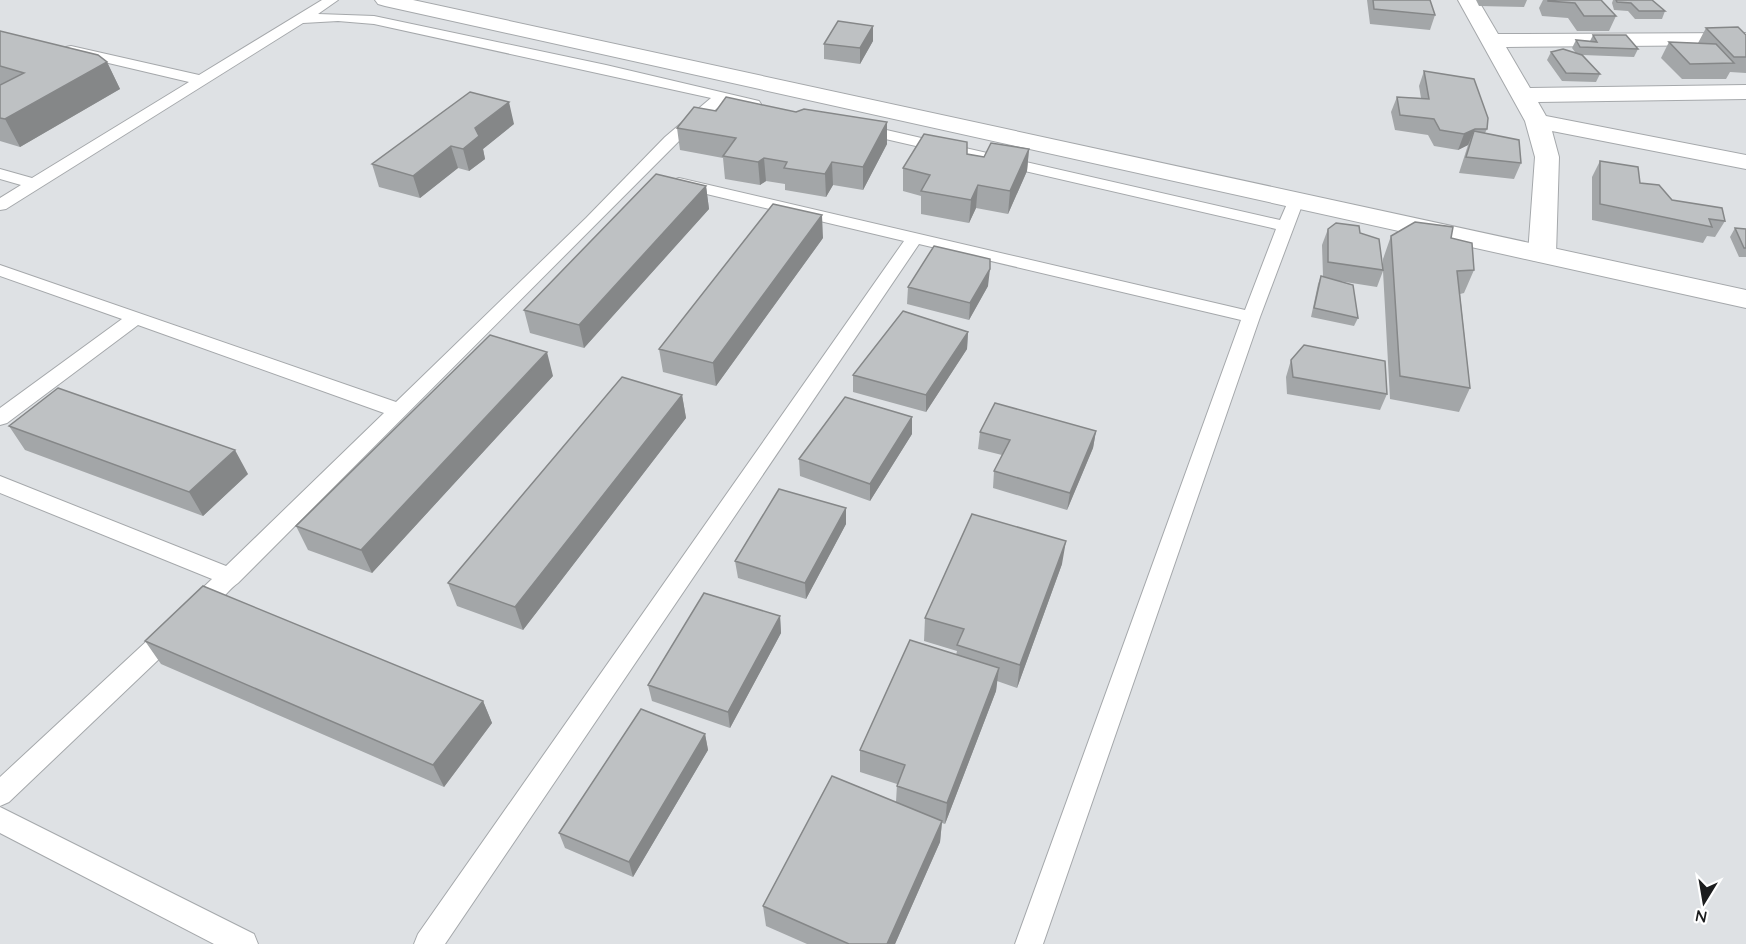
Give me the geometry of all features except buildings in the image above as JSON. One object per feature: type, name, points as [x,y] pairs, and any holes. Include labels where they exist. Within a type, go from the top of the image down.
[{"type":"main road","points":[[385,0],[1296,200],[1400,234],[1542,254],[1746,298]]},
{"type":"main road","points":[[1468,0],[1537,122],[1546,157],[1542,254]]},
{"type":"main road","points":[[1491,41],[1746,39]]},
{"type":"main road","points":[[1522,95],[1746,92]]},
{"type":"main road","points":[[1537,122],[1746,162]]},
{"type":"lane","points":[[0,205],[331,0]]},
{"type":"lane","points":[[301,19],[338,17],[374,20],[606,69],[767,107]]},
{"type":"lane","points":[[56,46],[201,80]]},
{"type":"lane","points":[[0,794],[230,577],[592,222],[637,173],[705,109],[722,97]]},
{"type":"lane","points":[[848,126],[1284,226]]},
{"type":"lane","points":[[637,173],[1251,317]]},
{"type":"lane","points":[[0,174],[34,184]]},
{"type":"lane","points":[[1029,944],[1251,317],[1284,226],[1296,200]]},
{"type":"lane","points":[[428,944],[914,239]]},
{"type":"lane","points":[[0,270],[400,411]]},
{"type":"lane","points":[[0,418],[136,318]]},
{"type":"lane","points":[[0,484],[230,577]]},
{"type":"lane","points":[[0,819],[244,944]]}]
